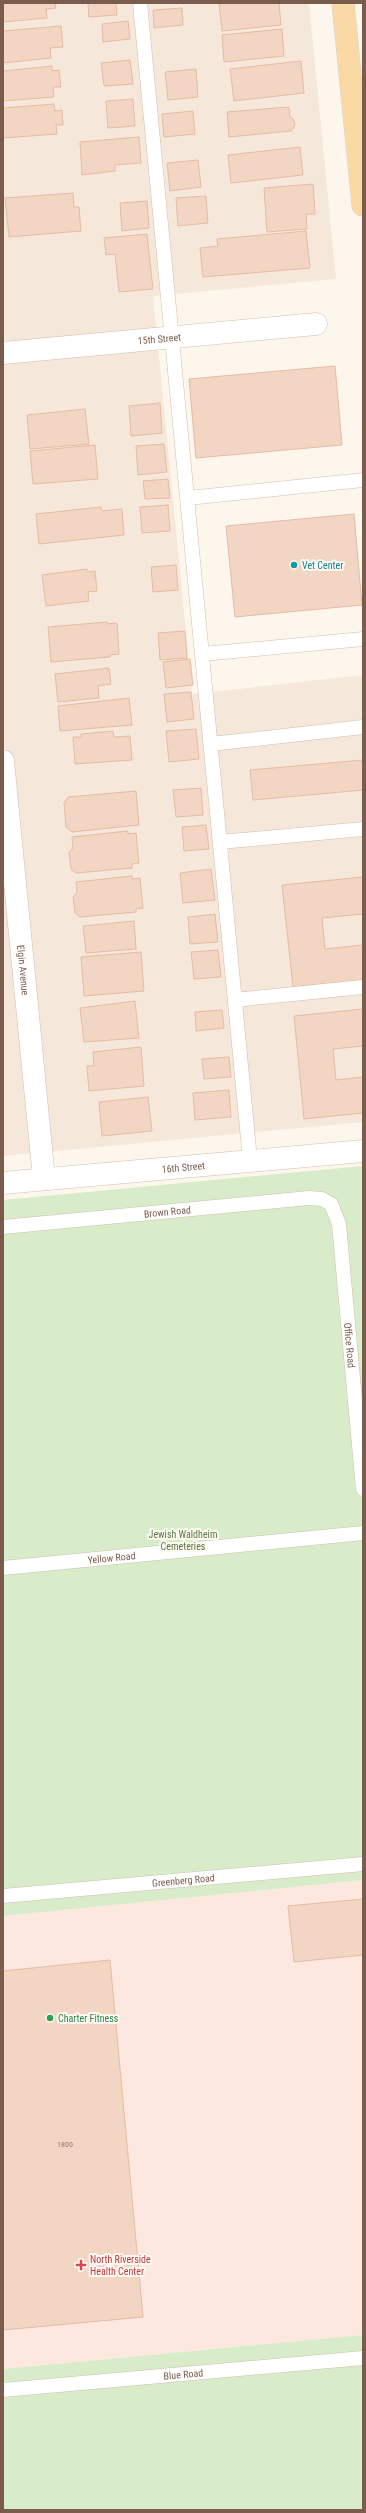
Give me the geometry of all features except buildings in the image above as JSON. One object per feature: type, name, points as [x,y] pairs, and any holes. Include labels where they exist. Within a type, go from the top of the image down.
[{"type":"main road","points":[[343,3],[363,205]]},
{"type":"street","name":"15th Street","points":[[3,353],[316,324]]},
{"type":"street","name":"Elgin Avenue","points":[[3,761],[44,1179]]},
{"type":"street","name":"16th Street","points":[[3,1183],[363,1151]]},
{"type":"lane","points":[[140,3],[173,337],[250,1160]]},
{"type":"lane","points":[[188,498],[363,480]]},
{"type":"lane","points":[[203,654],[363,639]]},
{"type":"lane","points":[[211,744],[363,727]]},
{"type":"lane","points":[[220,842],[363,828]]},
{"type":"lane","points":[[235,1000],[363,987]]},
{"type":"lane","name":"Brown Road","points":[[3,1227],[309,1198],[322,1199],[332,1204]]},
{"type":"lane","name":"Office Road","points":[[332,1204],[339,1224],[363,1489]]},
{"type":"lane","name":"Yellow Road","points":[[3,1568],[363,1533]]},
{"type":"lane","name":"Greenberg Road","points":[[3,1896],[363,1864]]},
{"type":"lane","name":"Blue Road","points":[[3,2390],[363,2358]]},
{"type":"shaded area","points":[[3,3],[309,3],[336,279],[153,296],[192,694],[363,675],[363,1122],[3,1156]]},
{"type":"shaded area","points":[[363,1880],[363,2335],[3,2369],[3,1916]]},
{"type":"green space","name":"Jewish Waldheim Cemeteries","points":[[363,1166],[363,1880],[3,1916],[3,1200]]},
{"type":"green space","points":[[363,2335],[363,2510],[3,2510],[3,2369]]},
{"type":"place","name":"Vet Center","points":[[294,565]]},
{"type":"place","name":"Charter Fitness","points":[[50,2018]]},
{"type":"place","name":"North Riverside Health Center","points":[[81,2265]]}]
